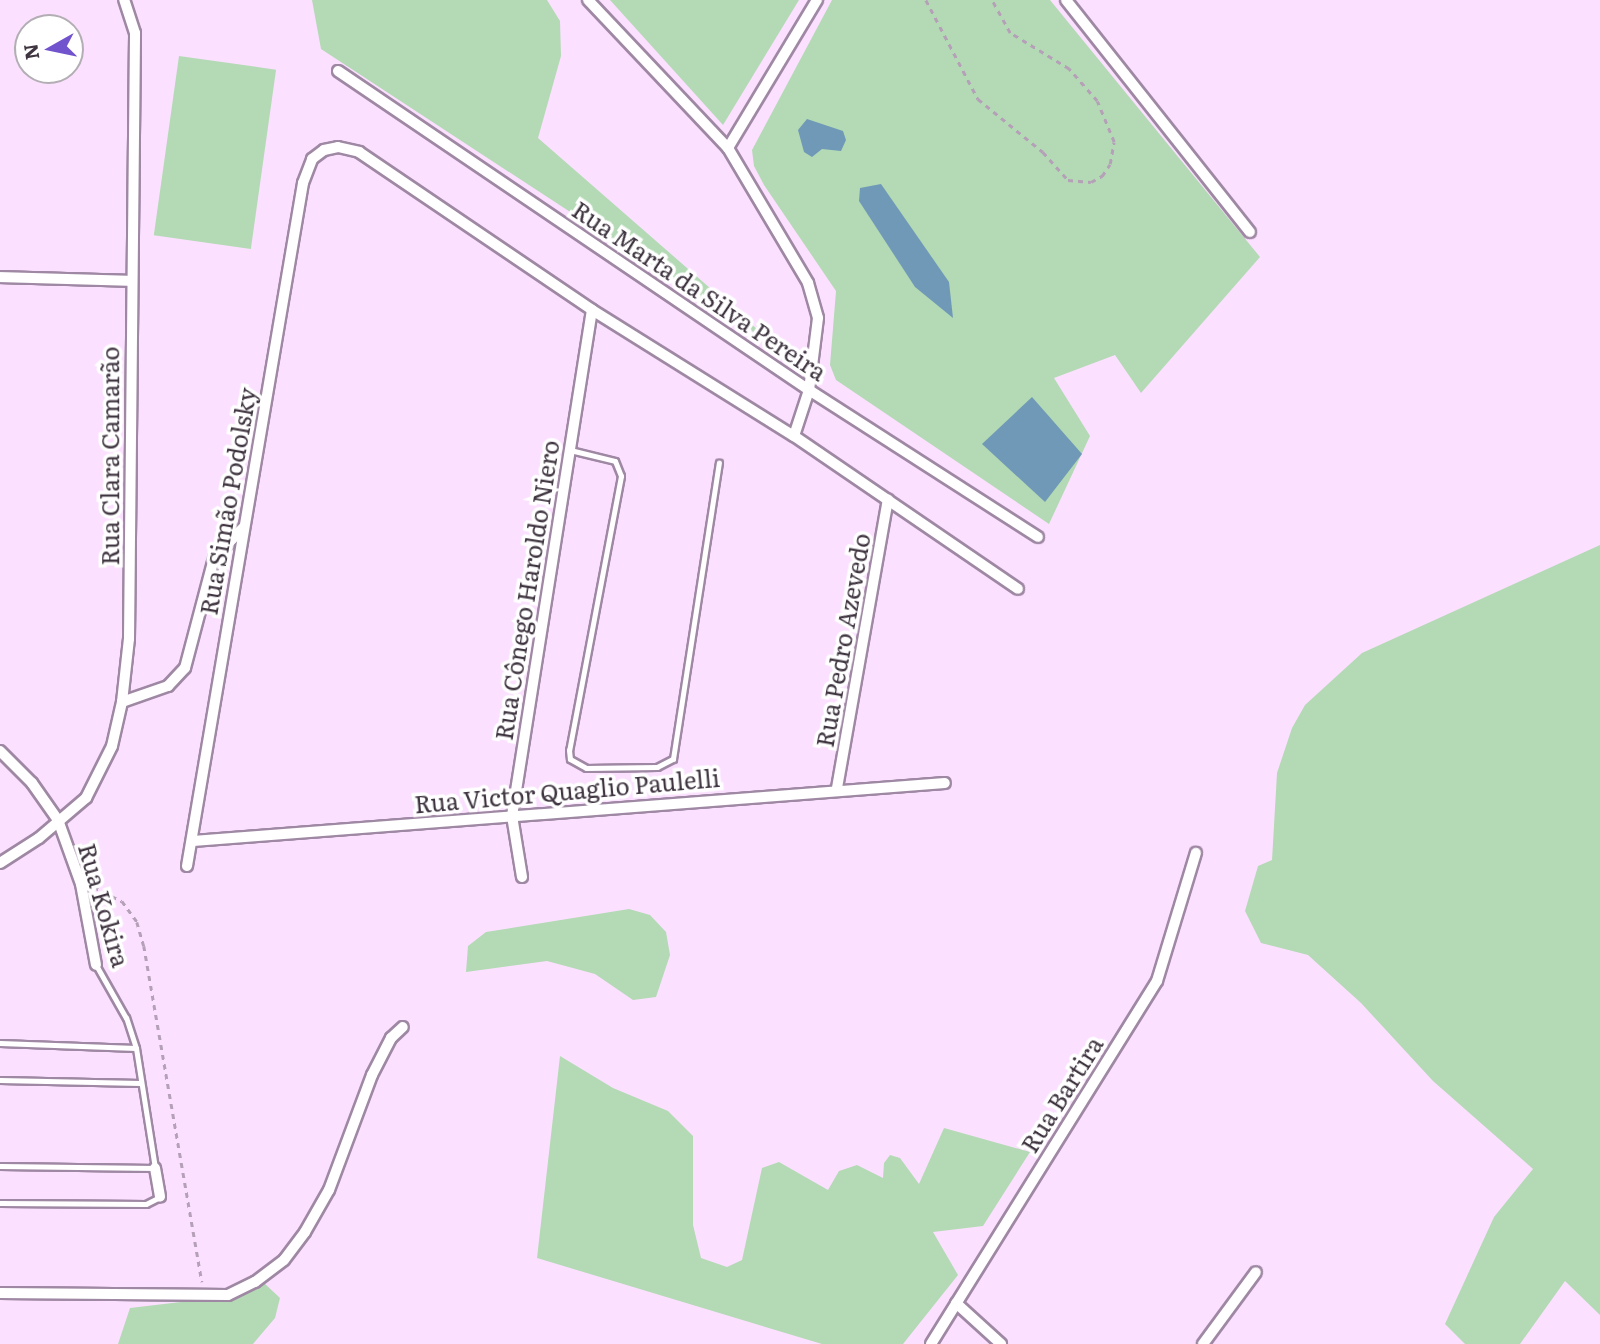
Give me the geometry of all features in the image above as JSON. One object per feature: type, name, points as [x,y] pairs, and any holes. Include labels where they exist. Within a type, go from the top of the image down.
[{"type":"street","name":"Rua Clara Camarão","points":[[0,863],[86,798],[113,746],[121,702],[129,639],[135,33],[124,0]]},
{"type":"street","points":[[588,0],[728,148],[814,299],[818,318],[809,390],[794,436]]},
{"type":"street","points":[[728,148],[817,0]]},
{"type":"street","points":[[1066,0],[1250,232]]},
{"type":"street","name":"Rua Marta da Silva Pereira","points":[[340,72],[809,390],[1038,537]]},
{"type":"street","name":"Rua Simão Podolsky","points":[[187,866],[194,841],[243,528],[303,183],[313,159],[324,150],[338,147],[359,152],[592,310]]},
{"type":"street","points":[[0,277],[131,281]]},
{"type":"street","points":[[592,310],[794,436],[1018,589]]},
{"type":"street","name":"Rua Cônego Haroldo Niero","points":[[522,877],[512,816],[592,310]]},
{"type":"street","name":"Rua Pedro Azevedo","points":[[837,788],[888,499]]},
{"type":"street","points":[[121,702],[168,686],[185,668],[214,558],[243,528]]},
{"type":"street","name":"Rua Kokira","points":[[0,751],[32,783],[58,820],[81,884],[96,965]]},
{"type":"street","name":"Rua Victor Quaglio Paulelli","points":[[194,841],[837,788],[944,783]]},
{"type":"street","name":"Rua Bartira","points":[[931,1344],[1157,981],[1196,853]]},
{"type":"street","points":[[0,1293],[228,1295],[255,1282],[284,1260],[305,1232],[329,1190],[372,1075],[391,1038],[403,1027]]},
{"type":"street","name":"Rua Kokira","points":[[155,1168],[160,1197]]},
{"type":"street","points":[[1203,1344],[1256,1272]]},
{"type":"street","points":[[956,1303],[1002,1344]]},
{"type":"lane","points":[[570,450],[615,461],[621,476],[569,750],[570,759],[586,768],[657,767],[673,759],[719,463]]},
{"type":"lane","name":"Rua Kokira","points":[[96,965],[126,1018],[136,1048],[155,1168]]},
{"type":"lane","points":[[0,1044],[136,1048]]},
{"type":"lane","points":[[0,1080],[140,1083]]},
{"type":"lane","points":[[0,1166],[155,1168]]},
{"type":"lane","name":"Rua Kokira","points":[[0,1203],[146,1205],[160,1197]]},
{"type":"path","points":[[926,0],[978,99],[1043,152],[1068,180],[1091,182],[1102,176],[1110,164],[1114,142],[1097,101],[1069,69],[1010,33],[992,0]]},
{"type":"path","points":[[81,884],[122,901],[137,922],[151,974],[204,1296]]},
{"type":"green space","points":[[312,0],[547,0],[560,21],[561,56],[538,138],[781,350],[321,49]]},
{"type":"green space","points":[[610,0],[799,0],[723,125]]},
{"type":"green space","points":[[832,0],[1050,0],[1260,257],[1141,393],[1115,355],[1054,378],[1090,436],[1049,524],[836,380],[830,365],[836,291],[764,185],[754,166],[752,150]]},
{"type":"green space","points":[[179,56],[276,70],[251,249],[154,235]]},
{"type":"green space","points":[[1600,545],[1600,1315],[1565,1281],[1520,1344],[1465,1344],[1445,1324],[1494,1217],[1533,1169],[1433,1081],[1361,1003],[1308,955],[1261,943],[1245,911],[1258,866],[1272,860],[1277,773],[1292,728],[1305,705],[1362,653]]},
{"type":"green space","points":[[629,909],[650,915],[666,932],[670,955],[656,997],[633,1000],[595,974],[547,961],[466,972],[468,946],[486,932]]},
{"type":"green space","points":[[560,1056],[613,1088],[668,1111],[693,1136],[693,1225],[701,1258],[727,1267],[742,1260],[762,1168],[779,1162],[828,1190],[839,1171],[857,1165],[883,1178],[884,1163],[890,1155],[900,1158],[919,1184],[944,1128],[1030,1152],[983,1226],[933,1232],[958,1275],[903,1344],[822,1344],[537,1258]]},
{"type":"green space","points":[[264,1283],[280,1298],[275,1318],[253,1344],[118,1344],[130,1308],[223,1297],[241,1286]]},
{"type":"water","points":[[807,119],[843,131],[846,140],[841,151],[822,149],[812,157],[804,152],[798,130]]},
{"type":"water","points":[[881,184],[949,282],[953,318],[915,287],[859,201],[860,188]]},
{"type":"water","points":[[1032,397],[1082,454],[1045,502],[982,444]]}]
